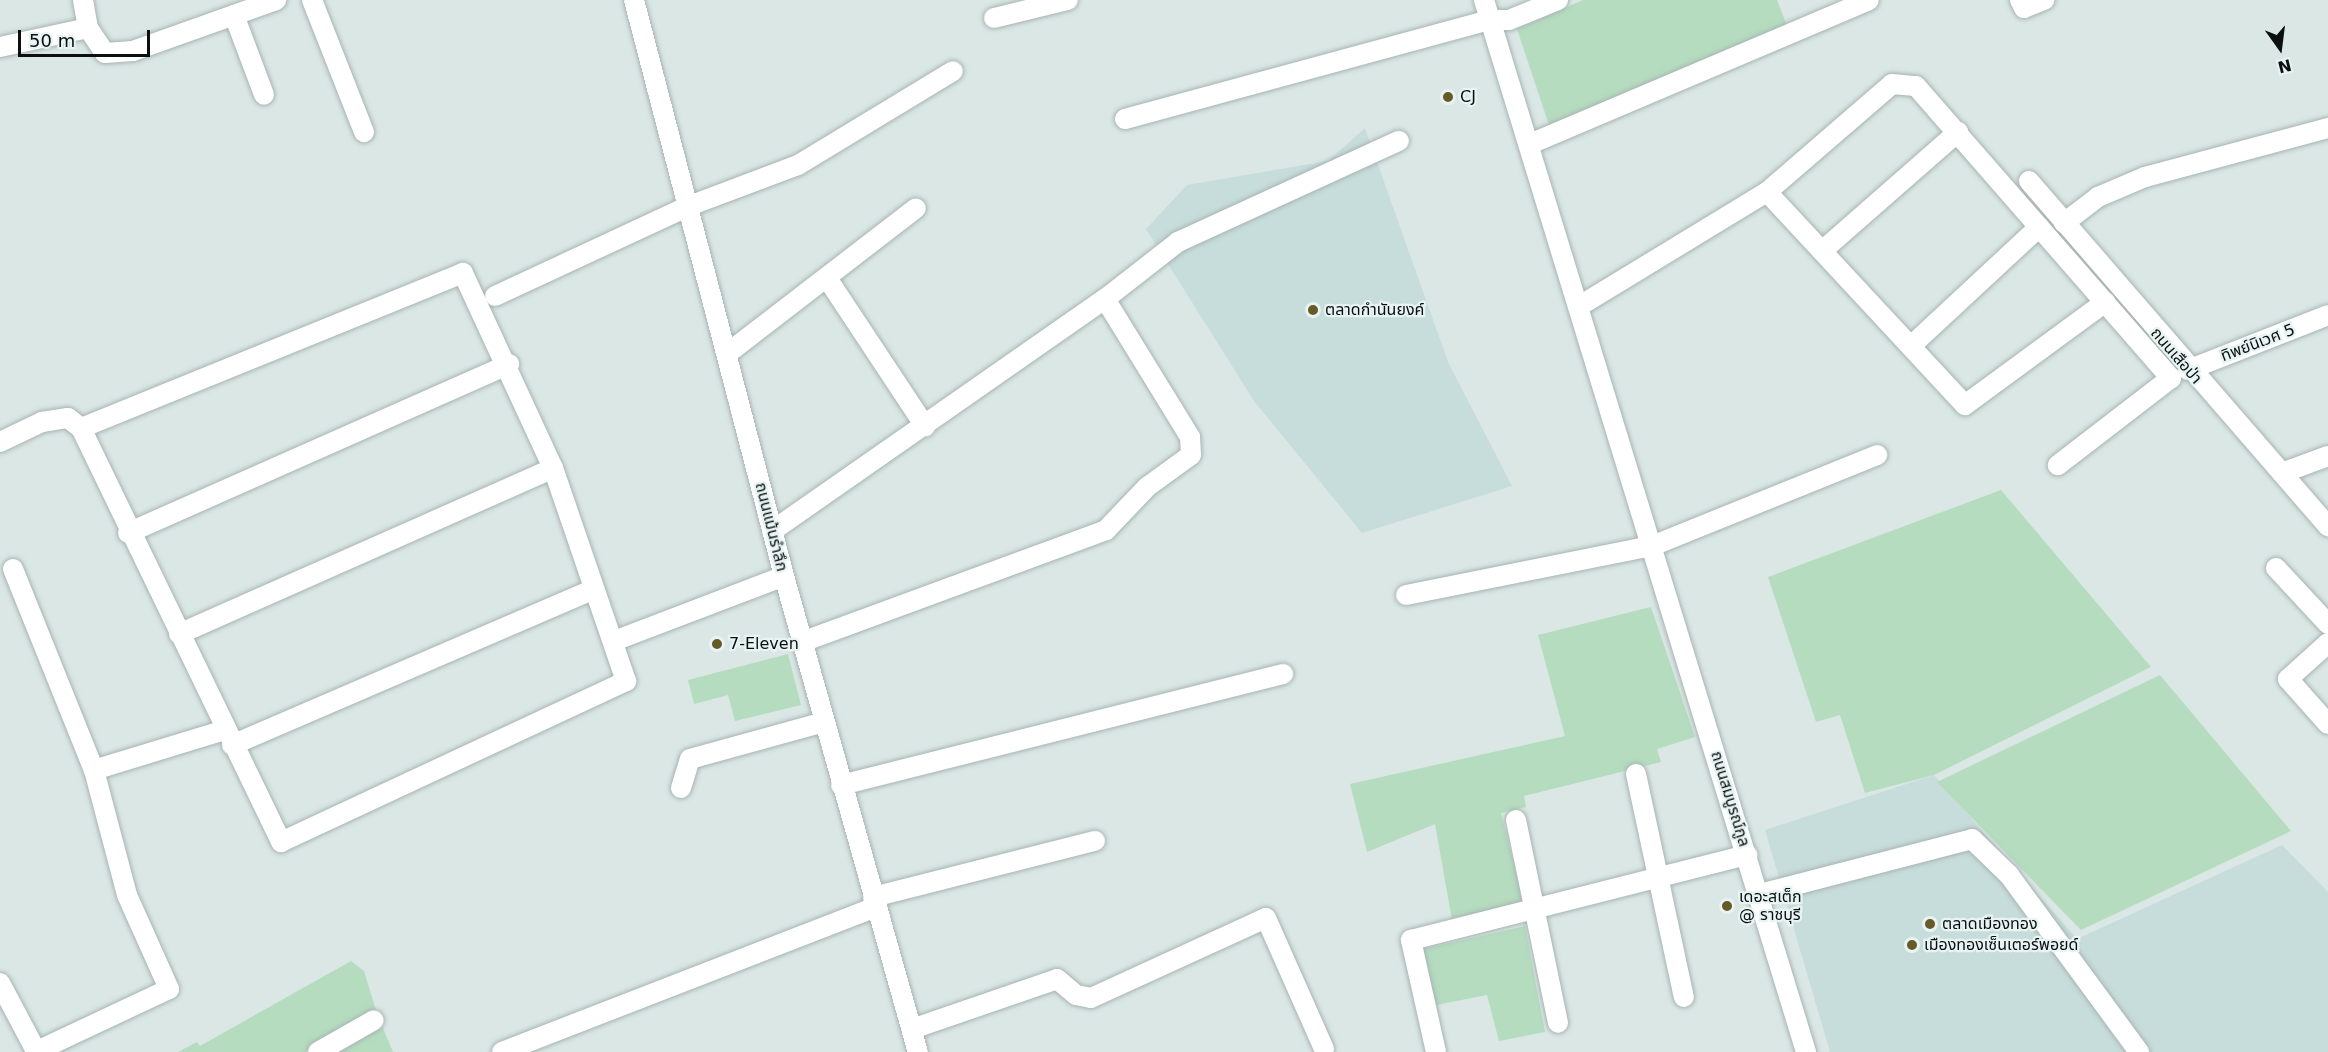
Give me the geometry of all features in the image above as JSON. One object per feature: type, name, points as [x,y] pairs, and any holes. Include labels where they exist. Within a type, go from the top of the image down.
[{"type":"street","points":[[83,0],[88,28],[105,53],[133,51],[276,0]]},
{"type":"street","points":[[312,0],[364,132]]},
{"type":"street","name":"ถนนแม้นรำลึก","points":[[634,0],[728,353],[784,576],[918,1052]]},
{"type":"street","points":[[994,18],[1068,0]]},
{"type":"street","name":"ถนนสมบูรณ์กูล","points":[[1484,0],[1581,305],[1806,1052]]},
{"type":"street","points":[[1125,119],[1490,20],[1509,20],[1558,0]]},
{"type":"street","points":[[1530,144],[1869,0]]},
{"type":"street","points":[[2020,0],[2024,8],[2044,0]]},
{"type":"street","points":[[234,15],[264,95]]},
{"type":"street","points":[[0,47],[88,28]]},
{"type":"street","points":[[495,296],[689,206],[798,165],[953,71]]},
{"type":"street","points":[[1581,305],[1767,192],[1892,84],[1916,86],[2171,378],[2058,465]]},
{"type":"street","points":[[2064,223],[2098,196],[2136,180],[2328,128]]},
{"type":"street","points":[[1822,251],[1958,132]]},
{"type":"street","points":[[772,531],[1105,299],[1178,242],[1398,141]]},
{"type":"street","name":"ถนนเสือป่า","points":[[2029,181],[2188,370],[2328,526]]},
{"type":"street","points":[[1767,192],[1965,405],[2105,302]]},
{"type":"street","points":[[728,353],[916,208]]},
{"type":"street","points":[[1911,346],[2039,227]]},
{"type":"street","points":[[0,442],[42,422],[68,418],[81,428],[128,533],[281,842],[626,681],[553,468],[509,364],[463,273],[81,428]]},
{"type":"street","points":[[827,278],[925,426]]},
{"type":"street","points":[[802,642],[1106,530],[1147,487],[1191,455],[1190,437],[1105,299]]},
{"type":"street","name":"ทิพย์นิเวศ 5","points":[[2188,370],[2328,315]]},
{"type":"street","points":[[128,533],[509,364]]},
{"type":"street","points":[[1406,595],[1652,546],[1876,455]]},
{"type":"street","points":[[2282,473],[2328,456]]},
{"type":"street","points":[[179,634],[553,468]]},
{"type":"street","points":[[2276,568],[2328,624]]},
{"type":"street","points":[[0,982],[35,1052],[169,989],[127,895],[94,770],[13,569]]},
{"type":"street","points":[[614,641],[784,576]]},
{"type":"street","points":[[94,770],[229,737],[594,589]]},
{"type":"street","points":[[2328,643],[2288,679],[2328,724]]},
{"type":"street","points":[[842,785],[1283,674]]},
{"type":"street","points":[[681,788],[690,759],[824,722]]},
{"type":"street","points":[[1636,774],[1684,997]]},
{"type":"street","points":[[1516,820],[1558,1023]]},
{"type":"street","points":[[1760,894],[1972,838],[2009,875],[2139,1052]]},
{"type":"street","points":[[502,1052],[874,902],[1095,841]]},
{"type":"street","points":[[1436,1052],[1411,940],[1659,881],[1747,855]]},
{"type":"street","points":[[912,1029],[1057,979],[1076,995],[1091,998],[1266,918],[1324,1049]]},
{"type":"street","points":[[318,1052],[374,1020]]},
{"type":"shaded area","name":"ตลาดกำนันยงค์","points":[[1365,128],[1448,362],[1512,486],[1362,533],[1254,401],[1146,229],[1187,185],[1328,161]]},
{"type":"shaded area","name":"ตลาดเมืองทอง","points":[[1934,775],[2077,939],[2282,845],[2328,892],[2328,1052],[1830,1052],[1765,830]]},
{"type":"green space","points":[[1583,0],[1777,0],[1787,26],[1551,131],[1517,29]]},
{"type":"green space","points":[[2001,490],[2151,667],[1934,775],[1865,793],[1840,715],[1816,722],[1768,577]]},
{"type":"green space","points":[[1651,607],[1695,737],[1657,749],[1661,762],[1524,796],[1526,807],[1501,813],[1524,904],[1452,920],[1435,824],[1367,852],[1350,784],[1565,736],[1538,635]]},
{"type":"green space","points":[[788,654],[801,705],[735,721],[728,695],[694,704],[688,680]]},
{"type":"green space","points":[[2160,675],[2291,831],[2081,930],[1937,782]]},
{"type":"green space","points":[[1525,926],[1545,1032],[1499,1041],[1487,995],[1436,1005],[1423,949]]},
{"type":"green space","points":[[351,961],[364,971],[376,1010],[305,1052],[178,1052],[197,1042],[200,1046]]},
{"type":"green space","points":[[382,1026],[393,1052],[336,1052]]},
{"type":"place","name":"CJ","points":[[1448,97]]},
{"type":"place","name":"ตลาดกำนันยงค์","points":[[1313,310]]},
{"type":"place","name":"7-Eleven","points":[[717,644]]},
{"type":"place","name":"เดอะสเต็ก @ ราชบุรี","points":[[1727,906]]},
{"type":"place","name":"ตลาดเมืองทอง","points":[[1930,924]]},
{"type":"place","name":"เมืองทองเซ็นเตอร์พอยด์","points":[[1912,945]]}]
